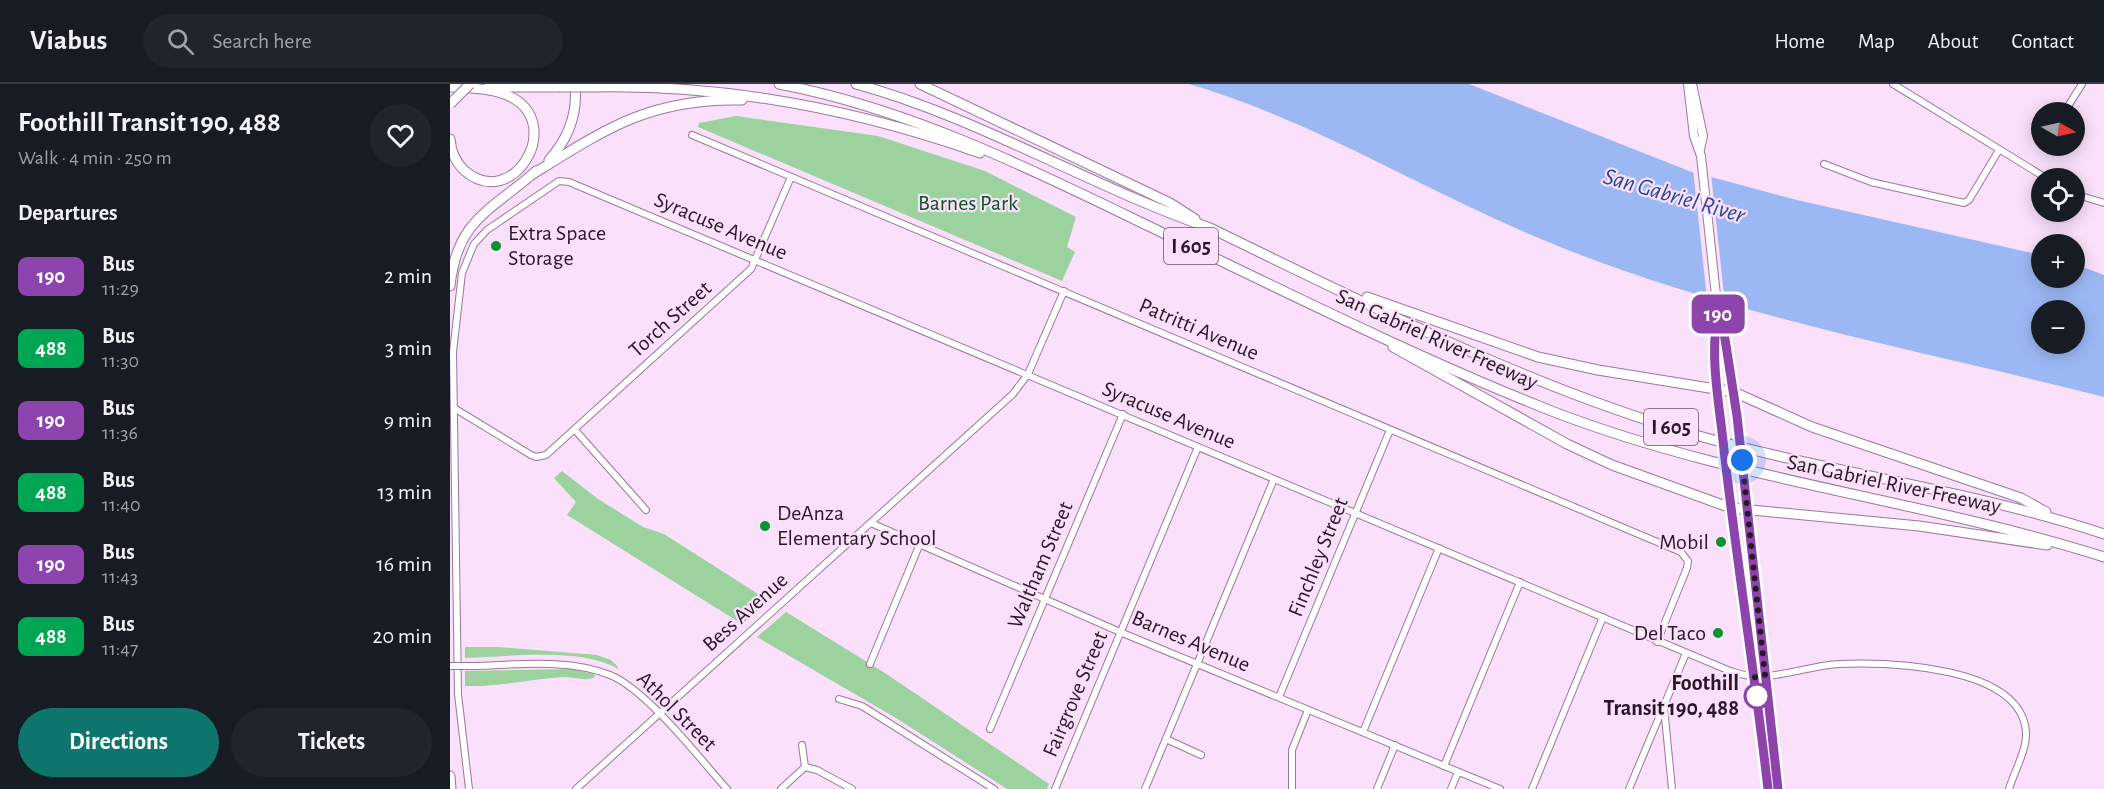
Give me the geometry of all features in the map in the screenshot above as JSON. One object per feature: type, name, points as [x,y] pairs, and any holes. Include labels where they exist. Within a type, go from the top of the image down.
[{"type":"highway","points":[[450,104],[470,84]]},
{"type":"highway","points":[[450,286],[454,257],[471,226],[534,174],[558,150],[569,131],[576,101],[575,84]]},
{"type":"highway","name":"San Gabriel River Freeway","points":[[779,84],[895,114],[951,134],[1047,177],[1335,315],[1507,393],[1653,446],[1771,477],[1961,518],[2104,557]]},
{"type":"highway","name":"San Gabriel River Freeway","points":[[856,84],[953,116],[1166,213],[1210,228],[1532,379],[1612,409],[1757,451],[1971,496],[2057,518],[2104,534]]},
{"type":"highway","points":[[921,85],[1170,203],[1210,228]]},
{"type":"highway","points":[[453,87],[636,86],[699,90],[780,102],[901,126],[1047,177]]},
{"type":"highway","points":[[450,139],[453,155],[461,168],[476,178],[490,181],[505,179],[523,166],[531,153],[534,137],[529,116],[518,102],[495,92],[453,87]]},
{"type":"highway","points":[[534,174],[601,132],[632,117],[662,107],[711,100],[780,102]]},
{"type":"highway","points":[[1306,275],[1538,357],[1598,370],[1734,392],[1812,427],[2021,498],[2057,518]]},
{"type":"highway","points":[[1335,315],[1567,444],[1612,465],[1731,508],[1919,526],[2082,550]]},
{"type":"highway","points":[[450,776],[451,789]]},
{"type":"main road","points":[[1690,84],[1703,136],[1701,154],[1718,314],[1734,392],[1778,789]]},
{"type":"main road","points":[[1718,314],[1715,327],[1718,388],[1728,484],[1768,789]]},
{"type":"street","points":[[1893,84],[2031,169]]},
{"type":"street","points":[[2071,102],[2082,84]]},
{"type":"street","name":"Patritti Avenue","points":[[692,135],[1681,552],[1688,561],[1657,642]]},
{"type":"street","points":[[1824,164],[1871,182],[1964,202],[1969,200],[2000,150]]},
{"type":"street","name":"Torch Street","points":[[454,408],[536,457],[546,455],[743,276],[756,261],[791,177]]},
{"type":"street","name":"Syracuse Avenue","points":[[454,408],[453,352],[462,273],[467,257],[487,230],[559,181],[569,182],[1730,671],[1755,677],[1837,664],[1889,665],[1957,675],[1999,690],[2018,708],[2026,732],[2025,743],[2009,789]]},
{"type":"street","points":[[2085,197],[2104,203]]},
{"type":"street","name":"Bess Avenue","points":[[576,789],[1013,394],[1028,374],[1064,291]]},
{"type":"street","points":[[454,408],[458,694],[470,789]]},
{"type":"street","name":"Waltham Street","points":[[990,729],[1123,414]]},
{"type":"street","points":[[575,430],[646,510]]},
{"type":"street","name":"Finchley Street","points":[[1279,697],[1390,430]]},
{"type":"street","name":"Fairgrove Street","points":[[1055,789],[1198,447]]},
{"type":"street","points":[[1145,789],[1274,479]]},
{"type":"street","name":"Barnes Avenue","points":[[871,522],[919,546],[1120,632],[1500,789]]},
{"type":"street","points":[[870,664],[919,546]]},
{"type":"street","points":[[1363,732],[1439,548]]},
{"type":"street","points":[[1444,766],[1520,582]]},
{"type":"street","points":[[1532,789],[1603,617]]},
{"type":"street","points":[[1629,789],[1686,653]]},
{"type":"street","name":"Athol Street","points":[[450,666],[559,665],[596,670],[629,686],[660,715],[727,789]]},
{"type":"street","points":[[839,699],[862,706],[994,789]]},
{"type":"street","points":[[1664,706],[1672,789]]},
{"type":"street","points":[[1292,789],[1292,750],[1308,710]]},
{"type":"street","points":[[1166,739],[1201,755]]},
{"type":"street","points":[[802,745],[805,767]]},
{"type":"street","points":[[1377,789],[1395,745]]},
{"type":"street","points":[[781,789],[805,767]]},
{"type":"street","points":[[805,767],[818,770],[852,789]]},
{"type":"street","points":[[1451,789],[1458,772]]},
{"type":"green space","name":"Barnes Park","points":[[736,116],[878,136],[985,171],[1076,217],[1067,247],[1075,252],[1062,281],[698,127],[699,123]]},
{"type":"green space","points":[[562,471],[598,499],[643,527],[664,534],[769,601],[742,624],[567,515],[576,502],[554,478]]},
{"type":"green space","points":[[786,612],[885,673],[1049,784],[1047,789],[1007,789],[896,718],[757,637]]},
{"type":"green space","points":[[465,647],[499,647],[597,655],[611,660],[618,669],[603,662],[564,656],[522,655],[465,658]]},
{"type":"green space","points":[[570,669],[594,674],[595,677],[584,679],[563,677],[465,686],[465,671]]},
{"type":"water","name":"San Gabriel River","points":[[1189,84],[1469,84],[1689,171],[1797,200],[2031,253],[2031,288],[2085,288],[2085,268],[2104,275],[2104,397],[1819,328],[1678,289],[1541,239],[1279,117]]},
{"type":"pier","points":[[1693,169],[1711,174],[1725,304],[1707,299]]},
{"type":"bus line","name":"190","points":[[1768,789],[1728,484],[1717,379],[1715,327],[1718,314],[1723,326],[1735,404],[1778,789]]},
{"type":"place","name":"Extra Space Storage","points":[[496,246]]},
{"type":"place","name":"DeAnza Elementary School","points":[[765,526]]},
{"type":"place","name":"Mobil","points":[[1721,542]]},
{"type":"place","name":"Del Taco","points":[[1718,633]]},
{"type":"place","name":"Foothill Transit 190, 488","points":[[1757,696]]},
{"type":"route","points":[[1742,460],[1765,675],[1755,677],[1757,696]]}]
